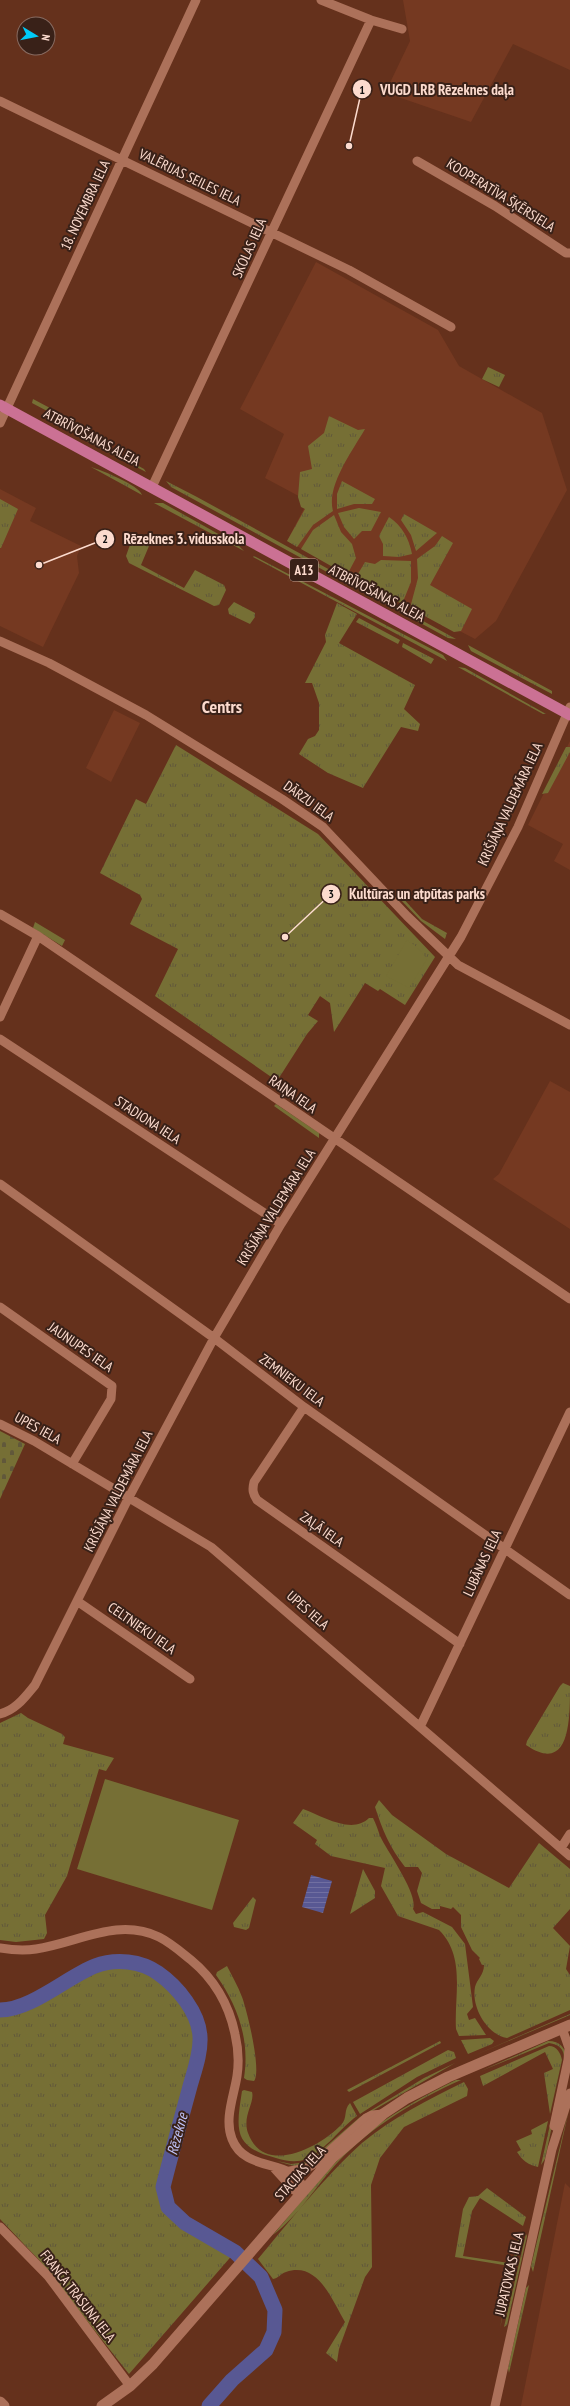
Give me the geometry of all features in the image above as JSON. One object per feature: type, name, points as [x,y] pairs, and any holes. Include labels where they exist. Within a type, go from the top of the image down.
[{"type":"main road","name":"ATBRĪVOŠANAS ALEJA","points":[[4,406],[569,712]]},
{"type":"main road","name":"STACIJAS IELA","points":[[102,2406],[130,2386],[218,2290],[302,2191],[333,2158],[383,2114],[407,2098],[448,2077],[566,2027]]},
{"type":"main road","points":[[0,2402],[4,2406]]},
{"type":"street","name":"18. NOVEMBRA IELA","points":[[0,423],[4,406],[122,160],[196,0]]},
{"type":"street","points":[[321,0],[371,20],[402,29]]},
{"type":"street","name":"SKOLAS IELA","points":[[152,487],[371,20]]},
{"type":"street","name":"VALĒRIJAS SEILES IELA","points":[[0,101],[349,270],[451,327]]},
{"type":"street","name":"KOOPERATĪVA ŠĶĒRSIELA","points":[[417,161],[495,206],[566,252],[570,253]]},
{"type":"street","name":"DĀRZU IELA","points":[[0,641],[48,663],[146,715],[282,799],[323,827],[449,957],[472,973],[570,1025]]},
{"type":"street","name":"KRIŠJĀŅA VALDEMĀRA IELA","points":[[0,1714],[9,1711],[20,1703],[34,1685],[128,1499],[214,1338],[281,1224],[461,937],[518,827],[569,712]]},
{"type":"street","name":"RAIŅA IELA","points":[[0,914],[38,936],[334,1140],[570,1299]]},
{"type":"street","points":[[0,1017],[38,936]]},
{"type":"street","name":"STADIONA IELA","points":[[0,1039],[281,1224]]},
{"type":"street","name":"ZEMNIEKU IELA","points":[[0,1184],[214,1338],[304,1407],[570,1595]]},
{"type":"street","name":"JAUNUPES IELA","points":[[0,1307],[112,1386],[111,1399],[72,1464]]},
{"type":"street","name":"ZAĻĀ IELA","points":[[304,1407],[254,1482],[252,1489],[257,1500],[460,1644]]},
{"type":"street","name":"LUBĀNAS IELA","points":[[420,1727],[570,1412]]},
{"type":"street","name":"UPES IELA","points":[[0,1424],[72,1464],[221,1554],[570,1856]]},
{"type":"street","name":"CELTNIEKU IELA","points":[[77,1601],[190,1679]]},
{"type":"street","points":[[561,1848],[570,1834]]},
{"type":"street","points":[[0,1948],[37,1949],[119,1929],[149,1934],[174,1946],[197,1966],[214,1984],[226,2006],[234,2029],[238,2066],[229,2120],[232,2138],[246,2156],[274,2168],[290,2171],[316,2163],[366,2118],[372,2115],[383,2114]]},
{"type":"street","name":"JUPATOVKAS IELA","points":[[552,2149],[552,2141],[569,2052],[566,2027]]},
{"type":"street","points":[[570,2067],[568,2079],[570,2086]]},
{"type":"street","name":"JUPATOVKAS IELA","points":[[495,2406],[552,2149],[570,2093]]},
{"type":"street","points":[[274,2168],[289,2185],[302,2191]]},
{"type":"street","points":[[290,2171],[299,2180],[302,2191]]},
{"type":"street","points":[[289,2185],[290,2206]]},
{"type":"street","name":"FRANČA TRASUNA IELA","points":[[0,2227],[48,2276],[130,2386]]},
{"type":"shaded area","points":[[403,0],[570,0],[570,70],[513,44],[471,122],[395,96],[387,89],[410,41]]},
{"type":"shaded area","points":[[316,262],[438,330],[459,366],[542,413],[567,490],[496,621],[475,639],[287,541],[308,501],[265,478],[284,434],[240,409]]},
{"type":"shaded area","points":[[0,489],[36,508],[30,521],[81,546],[77,556],[79,573],[43,647],[0,626]]},
{"type":"shaded area","points":[[114,710],[140,723],[111,782],[86,768]]},
{"type":"shaded area","points":[[570,741],[570,870],[554,861],[563,844],[528,825]]},
{"type":"shaded area","points":[[550,1081],[570,1092],[570,1229],[493,1179],[499,1174]]},
{"type":"shaded area","points":[[311,1875],[332,1881],[323,1913],[302,1907]]},
{"type":"shaded area","points":[[565,2183],[570,2188],[570,2406],[521,2406]]},
{"type":"green space","points":[[488,367],[505,375],[499,387],[482,379]]},
{"type":"green space","points":[[33,399],[65,416],[66,421],[32,403]]},
{"type":"green space","points":[[329,416],[358,430],[365,429],[342,468],[337,480],[333,491],[333,511],[313,525],[297,547],[287,541],[305,509],[301,507],[298,497],[300,472],[312,469],[308,446],[324,433]]},
{"type":"green space","points":[[76,431],[144,469],[146,472],[79,437]]},
{"type":"green space","points":[[91,467],[127,483],[139,491],[142,495]]},
{"type":"green space","points":[[166,481],[456,639],[448,638],[171,487]]},
{"type":"green space","points":[[342,481],[375,499],[372,504],[354,504],[337,509],[337,494]]},
{"type":"green space","points":[[0,499],[18,509],[1,548],[0,548]]},
{"type":"green space","points":[[154,503],[163,503],[238,545],[244,551]]},
{"type":"green space","points":[[359,508],[381,512],[371,531],[362,531],[354,539],[344,527],[338,513]]},
{"type":"green space","points":[[404,514],[437,533],[416,551],[411,535],[401,520]]},
{"type":"green space","points":[[334,515],[341,532],[352,544],[356,558],[347,575],[301,549],[313,530]]},
{"type":"green space","points":[[389,517],[398,524],[404,533],[412,554],[399,557],[383,556],[383,544],[379,536]]},
{"type":"green space","points":[[442,536],[453,543],[430,585],[472,609],[461,631],[454,632],[410,608],[418,578],[417,559],[435,546]]},
{"type":"green space","points":[[132,539],[144,541],[149,546],[141,565],[184,588],[195,570],[224,585],[226,590],[219,605],[214,606],[129,563],[126,556]]},
{"type":"green space","points":[[254,556],[443,655],[447,661],[253,557]]},
{"type":"green space","points":[[381,560],[411,561],[411,582],[402,604],[355,579],[365,562],[375,564]]},
{"type":"green space","points":[[234,602],[255,613],[255,617],[250,624],[229,614],[228,609]]},
{"type":"green space","points":[[337,603],[357,614],[339,643],[415,685],[404,709],[420,724],[418,731],[401,727],[363,788],[328,773],[299,754],[308,739],[315,736],[319,730],[319,703],[312,683],[305,683],[326,642],[325,635]]},
{"type":"green space","points":[[359,618],[400,640],[398,644],[356,622]]},
{"type":"green space","points":[[403,643],[434,659],[431,664],[402,647]]},
{"type":"green space","points":[[468,645],[552,691],[552,694],[471,651]]},
{"type":"green space","points":[[458,667],[465,668],[546,714],[543,714]]},
{"type":"green space","points":[[176,745],[318,834],[435,957],[405,1005],[380,989],[378,991],[365,983],[334,1032],[330,1003],[320,996],[308,1015],[318,1021],[307,1034],[277,1081],[155,996],[178,949],[130,924],[142,899],[140,895],[100,873],[136,799],[146,804]]},
{"type":"green space","points":[[566,747],[570,747],[570,752],[548,793],[542,794]]},
{"type":"green space","points":[[400,895],[422,919],[447,933],[445,939],[421,921],[400,899]]},
{"type":"green space","points":[[35,922],[65,940],[62,946],[33,928]]},
{"type":"green space","points":[[407,940],[417,947],[427,959],[409,988],[386,976]]},
{"type":"green space","points":[[276,1104],[319,1133],[319,1138],[274,1106]]},
{"type":"green space","points":[[0,1431],[25,1444],[0,1499]]},
{"type":"green space","points":[[563,1683],[570,1686],[568,1728],[564,1740],[559,1748],[551,1753],[541,1752],[526,1745],[527,1741]]},
{"type":"green space","points":[[21,1713],[28,1718],[62,1734],[65,1737],[63,1744],[114,1758],[106,1771],[99,1769],[67,1876],[45,1915],[47,1933],[44,1939],[16,1942],[0,1940],[0,1723]]},
{"type":"green space","points":[[105,1779],[239,1820],[212,1910],[77,1869]]},
{"type":"green space","points":[[379,1800],[392,1815],[446,1854],[509,1888],[539,1843],[570,1869],[570,1909],[553,1928],[570,1946],[566,1969],[570,1975],[570,2010],[507,2038],[493,2032],[487,2026],[478,2012],[474,1995],[475,1987],[483,1972],[484,1965],[482,1965],[479,1959],[480,1958],[472,1950],[461,1927],[461,1915],[453,1907],[451,1909],[440,1906],[440,1909],[432,1909],[421,1903],[417,1891],[422,1873],[418,1867],[405,1867],[395,1853],[384,1831],[375,1807]]},
{"type":"green space","points":[[303,1809],[328,1819],[346,1824],[354,1825],[362,1823],[369,1818],[373,1818],[380,1836],[407,1884],[414,1902],[413,1909],[416,1914],[423,1912],[452,1927],[465,1944],[473,2007],[467,2014],[469,2020],[475,2018],[486,2035],[459,2036],[456,2029],[456,1964],[453,1952],[439,1930],[398,1916],[381,1886],[385,1868],[331,1856],[315,1844],[317,1840],[293,1823]]},
{"type":"green space","points":[[363,1869],[375,1891],[375,1898],[350,1914]]},
{"type":"green space","points":[[253,1897],[256,1900],[249,1928],[246,1930],[234,1927],[233,1923]]},
{"type":"green space","points":[[131,1962],[173,1986],[196,2021],[199,2048],[164,2194],[180,2219],[235,2252],[129,2374],[40,2261],[0,2219],[0,2007],[23,2005],[82,1973]]},
{"type":"green space","points":[[227,1966],[242,1997],[247,2014],[255,2054],[256,2075],[254,2081],[244,2078],[244,2037],[236,2011],[216,1975],[217,1972]]},
{"type":"green space","points":[[570,2014],[570,2015],[473,2056]]},
{"type":"green space","points":[[490,2038],[494,2041],[492,2044],[468,2054],[461,2040]]},
{"type":"green space","points":[[440,2041],[441,2043],[349,2092],[347,2090]]},
{"type":"green space","points":[[548,2041],[556,2042],[562,2046],[566,2059],[545,2159],[541,2165],[564,2062],[563,2051],[559,2046],[549,2043],[481,2071]]},
{"type":"green space","points":[[549,2046],[554,2047],[560,2053],[562,2060],[550,2114],[544,2073],[553,2069],[545,2052],[483,2086],[480,2076]]},
{"type":"green space","points":[[448,2050],[454,2052],[456,2058],[417,2077],[360,2114],[353,2102]]},
{"type":"green space","points":[[455,2063],[362,2117],[308,2164],[294,2166],[277,2161],[291,2164],[308,2162],[360,2117],[424,2078]]},
{"type":"green space","points":[[456,2080],[461,2080],[411,2105],[365,2137],[338,2162],[291,2219],[273,2235],[321,2178],[360,2139],[404,2108]]},
{"type":"green space","points":[[464,2082],[468,2089],[467,2096],[404,2127],[380,2158],[371,2185],[372,2267],[365,2277],[339,2349],[337,2362],[326,2353],[345,2322],[323,2285],[307,2272],[297,2270],[286,2272],[273,2279],[258,2259],[321,2184],[362,2143],[398,2117]]},
{"type":"green space","points":[[242,2091],[252,2092],[252,2101],[247,2115],[248,2133],[256,2146],[266,2153],[279,2156],[293,2154],[320,2142],[341,2125],[350,2103],[357,2116],[313,2155],[299,2161],[283,2160],[262,2154],[245,2142],[241,2135],[239,2116]]},
{"type":"green space","points":[[570,2105],[533,2272],[531,2266]]},
{"type":"green space","points":[[548,2121],[538,2167],[531,2165],[523,2160],[517,2152],[521,2150],[516,2141],[532,2134],[531,2130]]},
{"type":"green space","points":[[487,2188],[526,2217],[523,2226],[480,2198],[472,2211],[463,2256],[509,2263],[513,2260],[519,2235],[522,2234],[500,2328],[512,2268],[510,2266],[455,2257],[463,2209],[469,2197],[478,2196]]},
{"type":"green space","points":[[526,2234],[527,2236],[507,2325],[504,2327]]},
{"type":"green space","points":[[529,2285],[509,2373],[508,2368],[526,2288]]},
{"type":"waterway","name":"Rēzekne","points":[[0,2010],[12,2009],[24,2005],[84,1971],[95,1966],[111,1962],[136,1963],[158,1973],[180,1993],[192,2010],[199,2028],[200,2044],[163,2187],[168,2207],[185,2223],[235,2252],[261,2277],[275,2310],[274,2332],[266,2350],[232,2380],[209,2406]]},
{"type":"place","name":"VUGD LRB Rēzeknes daļa","points":[[349,146]]},
{"type":"place","name":"Rēzeknes 3. vidusskola","points":[[39,565]]},
{"type":"place","name":"Kultūras un atpūtas parks","points":[[285,937]]},
{"type":"district","name":"Centrs","points":[[222,706]]}]
